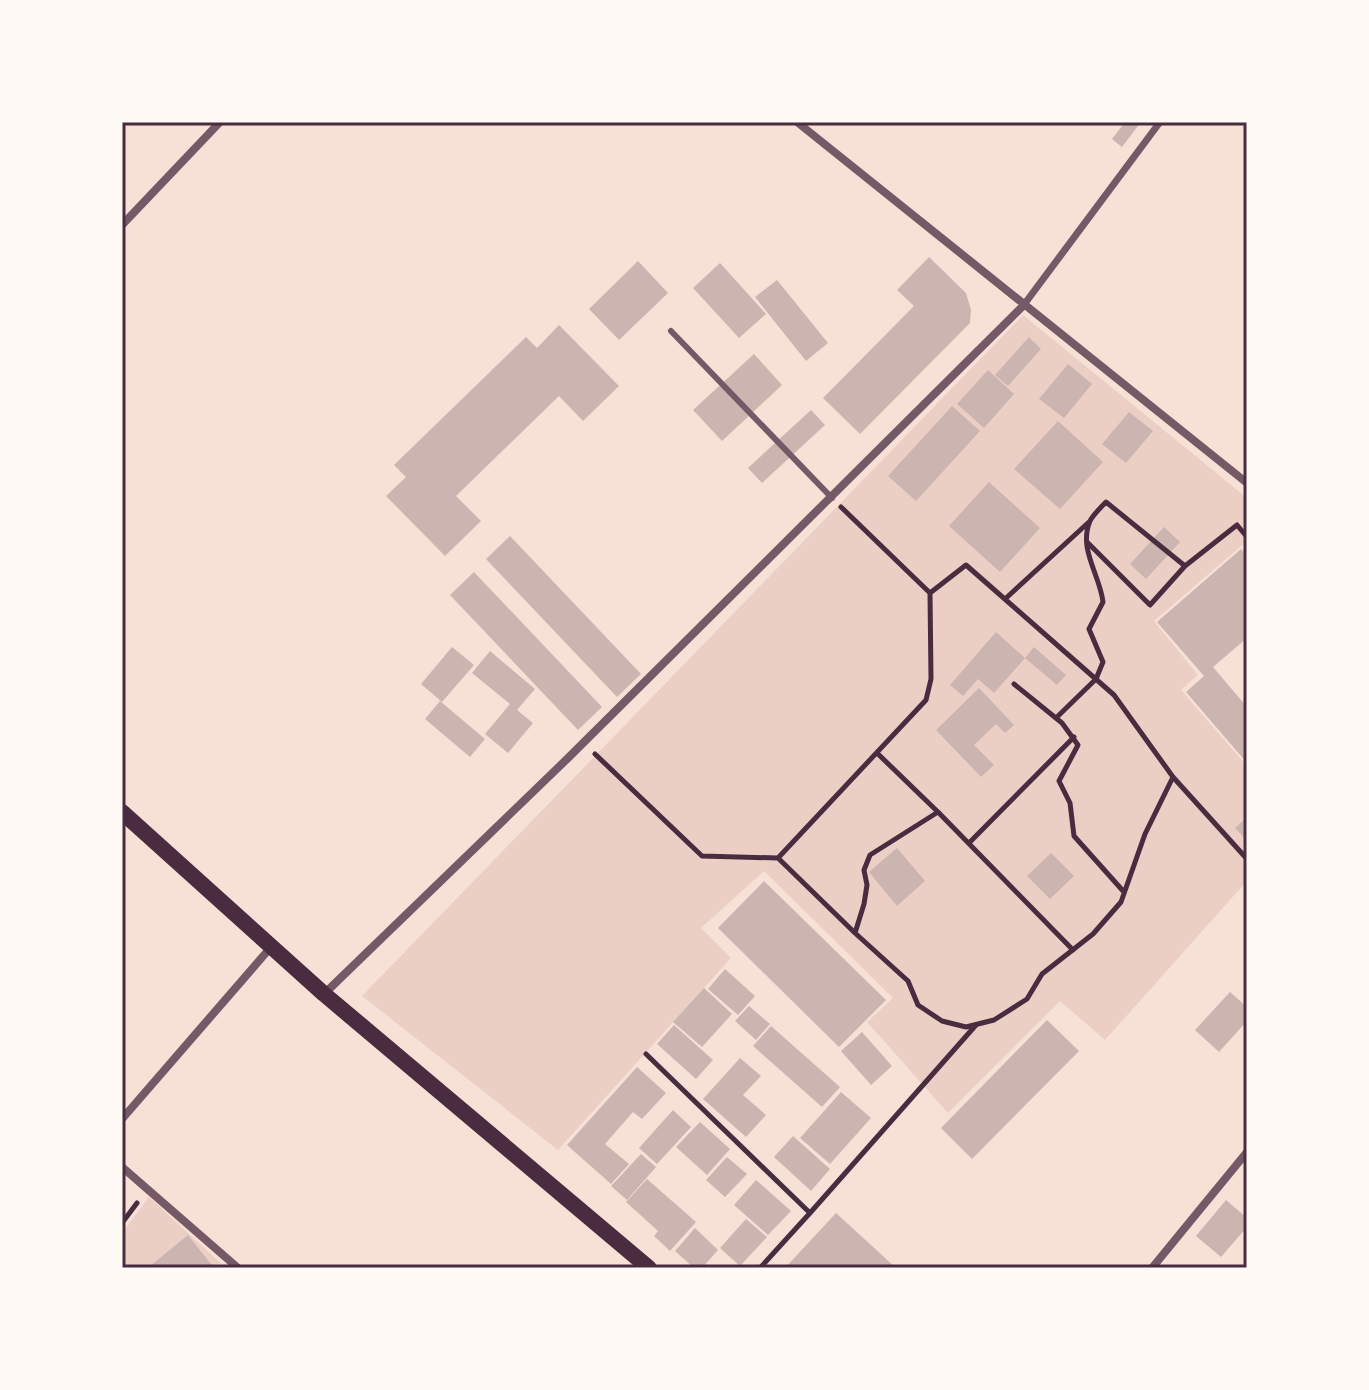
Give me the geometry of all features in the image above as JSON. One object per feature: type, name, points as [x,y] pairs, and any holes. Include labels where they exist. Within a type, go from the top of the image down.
[{"type":"main road","points":[[122,812],[324,994],[649,1268]]},
{"type":"street","points":[[122,225],[220,122]]},
{"type":"street","points":[[797,122],[1247,483]]},
{"type":"street","points":[[324,994],[832,498],[1023,306],[1160,122]]},
{"type":"street","points":[[122,1119],[271,946]]},
{"type":"street","points":[[1152,1268],[1247,1152]]},
{"type":"street","points":[[122,1167],[238,1268]]},
{"type":"lane","points":[[671,331],[832,498]]},
{"type":"path","points":[[778,858],[926,700],[931,679],[930,593],[832,498]]},
{"type":"path","points":[[1005,599],[1090,521],[1106,502],[1185,566]]},
{"type":"path","points":[[1056,718],[1096,679],[1103,662],[1089,629],[1103,602],[1096,572],[1088,557],[1090,521]]},
{"type":"path","points":[[1087,542],[1150,605],[1185,566],[1237,525],[1247,537]]},
{"type":"path","points":[[930,593],[966,565],[1114,695],[1173,777],[1247,859]]},
{"type":"path","points":[[1014,684],[1074,737],[1078,745],[1059,781],[1070,803],[1074,836],[1124,893]]},
{"type":"path","points":[[969,843],[1074,737]]},
{"type":"path","points":[[583,743],[702,856],[778,858],[908,981],[918,1005],[942,1021],[966,1027],[994,1020],[1027,999],[1042,974],[1093,934],[1121,902],[1145,834],[1173,777]]},
{"type":"path","points":[[877,753],[1073,950]]},
{"type":"path","points":[[855,933],[864,904],[867,885],[864,870],[870,855],[938,812]]},
{"type":"path","points":[[760,1268],[977,1024]]},
{"type":"path","points":[[646,1054],[810,1213]]},
{"type":"path","points":[[122,1223],[147,1189]]},
{"type":"shaded area","points":[[1023,315],[1247,498],[1247,541],[1154,621],[1198,675],[1181,690],[1247,766],[1247,881],[1105,1040],[1060,1001],[948,1113],[867,1022],[893,998],[764,871],[701,928],[731,958],[558,1150],[362,996]]},
{"type":"shaded area","points":[[149,1197],[226,1268],[122,1268],[122,1233]]},
{"type":"building","points":[[1125,122],[1141,122],[1122,147],[1112,139]]},
{"type":"building","points":[[929,257],[966,293],[971,310],[970,323],[860,434],[823,398],[914,306],[897,290]]},
{"type":"building","points":[[638,261],[668,293],[619,340],[589,309]]},
{"type":"building","points":[[720,263],[766,314],[739,338],[693,288]]},
{"type":"building","points":[[777,280],[828,343],[806,361],[755,297]]},
{"type":"building","points":[[559,325],[619,386],[583,421],[559,396],[456,496],[481,521],[445,556],[386,496],[406,477],[394,465],[526,337],[537,348]]},
{"type":"building","points":[[1029,337],[1041,349],[1008,386],[995,375]]},
{"type":"building","points":[[754,354],[782,385],[722,441],[693,410]]},
{"type":"building","points":[[1068,364],[1092,384],[1064,418],[1039,399]]},
{"type":"building","points":[[988,370],[1014,394],[984,428],[957,404]]},
{"type":"building","points":[[952,406],[980,431],[916,501],[888,476]]},
{"type":"building","points":[[811,410],[825,425],[762,483],[748,468]]},
{"type":"building","points":[[1129,412],[1153,431],[1126,463],[1102,444]]},
{"type":"building","points":[[1058,421],[1103,462],[1060,509],[1014,469]]},
{"type":"building","points":[[989,482],[1040,528],[1000,572],[949,526]]},
{"type":"building","points":[[1164,527],[1180,542],[1146,579],[1130,564]]},
{"type":"building","points":[[510,536],[641,674],[617,697],[486,559]]},
{"type":"building","points":[[1241,549],[1247,555],[1247,638],[1213,667],[1247,707],[1247,763],[1186,692],[1204,676],[1157,622]]},
{"type":"building","points":[[474,572],[602,707],[578,730],[450,595]]},
{"type":"building","points":[[996,632],[1025,658],[994,693],[978,679],[963,696],[950,685]]},
{"type":"building","points":[[452,647],[474,665],[442,702],[421,684]]},
{"type":"building","points":[[1034,647],[1066,675],[1057,685],[1025,658]]},
{"type":"building","points":[[490,651],[535,689],[517,710],[533,723],[508,753],[485,734],[510,704],[472,673]]},
{"type":"building","points":[[979,688],[1014,725],[1005,733],[996,724],[974,745],[994,765],[981,777],[936,730]]},
{"type":"building","points":[[440,701],[485,739],[470,757],[425,719]]},
{"type":"building","points":[[1247,817],[1247,841],[1235,828]]},
{"type":"building","points":[[897,848],[925,881],[897,906],[869,872]]},
{"type":"building","points":[[1051,853],[1074,876],[1050,899],[1027,876]]},
{"type":"building","points":[[764,881],[886,1000],[839,1047],[718,928]]},
{"type":"building","points":[[725,969],[755,996],[738,1015],[708,989]]},
{"type":"building","points":[[704,988],[732,1014],[702,1047],[673,1022]]},
{"type":"building","points":[[1230,992],[1247,1007],[1247,1021],[1219,1052],[1195,1030]]},
{"type":"building","points":[[749,1006],[770,1024],[756,1040],[735,1021]]},
{"type":"building","points":[[1047,1020],[1079,1051],[972,1159],[941,1128]]},
{"type":"building","points":[[674,1025],[713,1060],[696,1079],[657,1044]]},
{"type":"building","points":[[771,1026],[840,1087],[822,1107],[753,1046]]},
{"type":"building","points":[[862,1032],[892,1066],[871,1085],[841,1051]]},
{"type":"building","points":[[740,1058],[761,1076],[743,1095],[766,1115],[746,1137],[703,1099]]},
{"type":"building","points":[[637,1067],[666,1093],[642,1119],[633,1112],[605,1144],[629,1164],[611,1184],[567,1145]]},
{"type":"building","points":[[841,1092],[871,1118],[830,1164],[800,1138]]},
{"type":"building","points":[[673,1110],[691,1127],[657,1164],[639,1148]]},
{"type":"building","points":[[700,1122],[730,1149],[707,1175],[676,1147]]},
{"type":"building","points":[[793,1136],[830,1169],[811,1191],[774,1157]]},
{"type":"building","points":[[641,1154],[656,1167],[627,1200],[611,1186]]},
{"type":"building","points":[[727,1157],[747,1174],[725,1197],[706,1180]]},
{"type":"building","points":[[647,1179],[696,1222],[670,1251],[654,1236],[658,1231],[626,1202]]},
{"type":"building","points":[[756,1180],[791,1211],[768,1235],[734,1205]]},
{"type":"building","points":[[1226,1200],[1247,1218],[1247,1227],[1221,1257],[1196,1236]]},
{"type":"building","points":[[836,1213],[896,1268],[785,1268]]},
{"type":"building","points":[[746,1219],[767,1237],[740,1266],[720,1248]]},
{"type":"building","points":[[695,1228],[718,1250],[702,1268],[694,1268],[675,1251]]},
{"type":"building","points":[[188,1235],[214,1268],[151,1268],[150,1266]]}]
